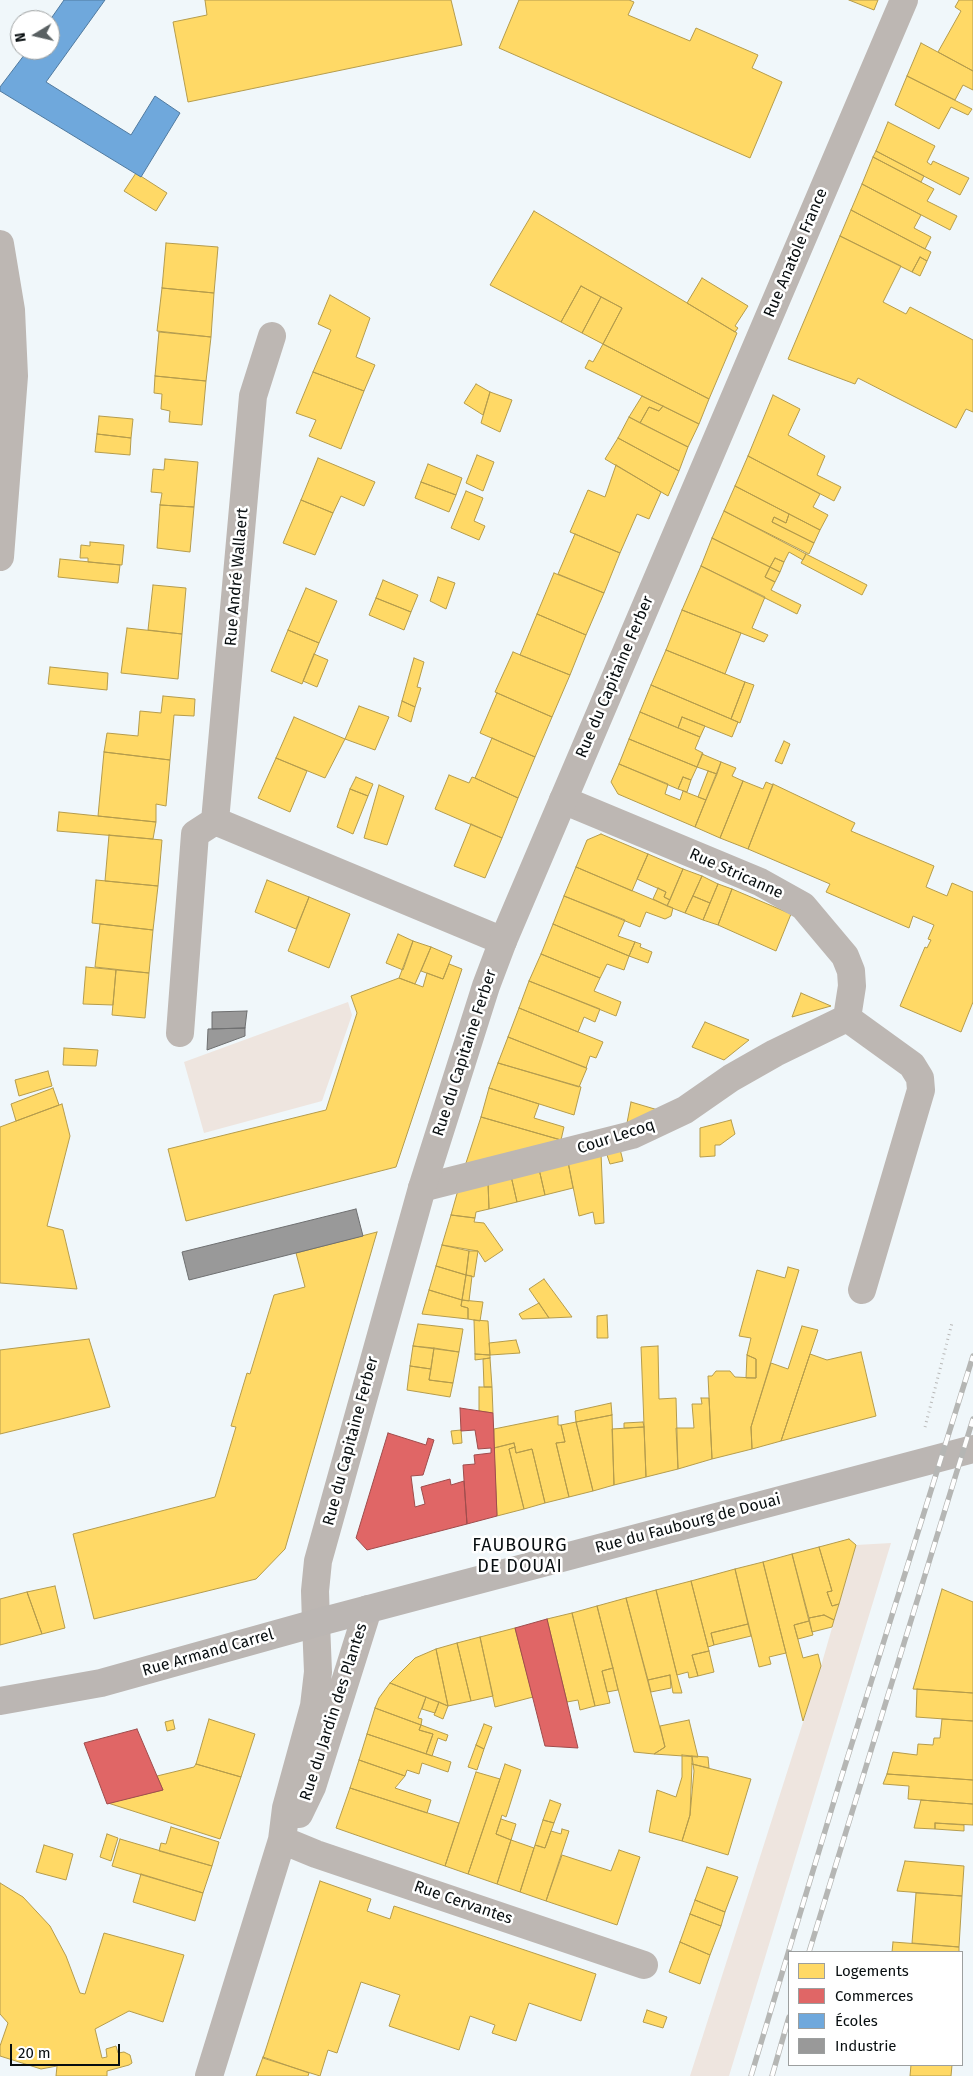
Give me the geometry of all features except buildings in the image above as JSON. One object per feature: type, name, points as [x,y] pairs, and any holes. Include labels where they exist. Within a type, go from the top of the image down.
[{"type":"main road","name":"Rue du Faubourg de Douai","points":[[316,1623],[973,1449]]},
{"type":"main road","name":"Rue Armand Carrel","points":[[0,1721],[101,1683],[316,1623]]},
{"type":"main road","name":"Rue Armand Carrel","points":[[0,1701],[101,1683]]},
{"type":"street","name":"Rue Anatole France","points":[[688,505],[904,0]]},
{"type":"street","points":[[0,244],[11,310],[14,376],[0,557]]},
{"type":"street","name":"Rue André Wallaert","points":[[215,821],[253,396],[272,336]]},
{"type":"street","name":"Rue du Capitaine Ferber","points":[[316,1623],[314,1591],[318,1561],[422,1188],[503,941],[688,505]]},
{"type":"street","name":"Rue Stricanne","points":[[563,800],[760,882],[802,906],[845,956],[851,971],[852,986],[848,1018]]},
{"type":"street","points":[[180,1033],[195,834],[215,821],[503,941]]},
{"type":"street","points":[[848,1018],[912,1065],[920,1078],[922,1090],[862,1290]]},
{"type":"street","name":"Cour Lecoq","points":[[422,1188],[632,1135],[685,1110],[730,1078],[756,1063],[848,1018]]},
{"type":"street","name":"Rue du Jardin des Plantes","points":[[282,1840],[312,1788],[368,1609]]},
{"type":"street","name":"Rue du Jardin des Plantes","points":[[209,2076],[282,1840],[286,1808],[314,1706],[318,1672],[316,1623]]},
{"type":"street","name":"Rue Cervantes","points":[[282,1840],[316,1854],[644,1965]]},
{"type":"path","points":[[930,1405],[952,1323]]},
{"type":"shaded area","points":[[348,1002],[352,1015],[322,1101],[204,1133],[184,1062]]},
{"type":"shaded area","points":[[891,1543],[729,2076],[690,2076],[821,1666],[856,1545]]},
{"type":"railway","points":[[789,1951],[973,1356]]},
{"type":"railway","points":[[809,1951],[973,1419]]},
{"type":"railway","points":[[751,2076],[788,1954]]},
{"type":"railway","points":[[772,2076],[788,2020]]},
{"type":"district","name":"FAUBOURG DE DOUAI","points":[[520,1556]]}]
